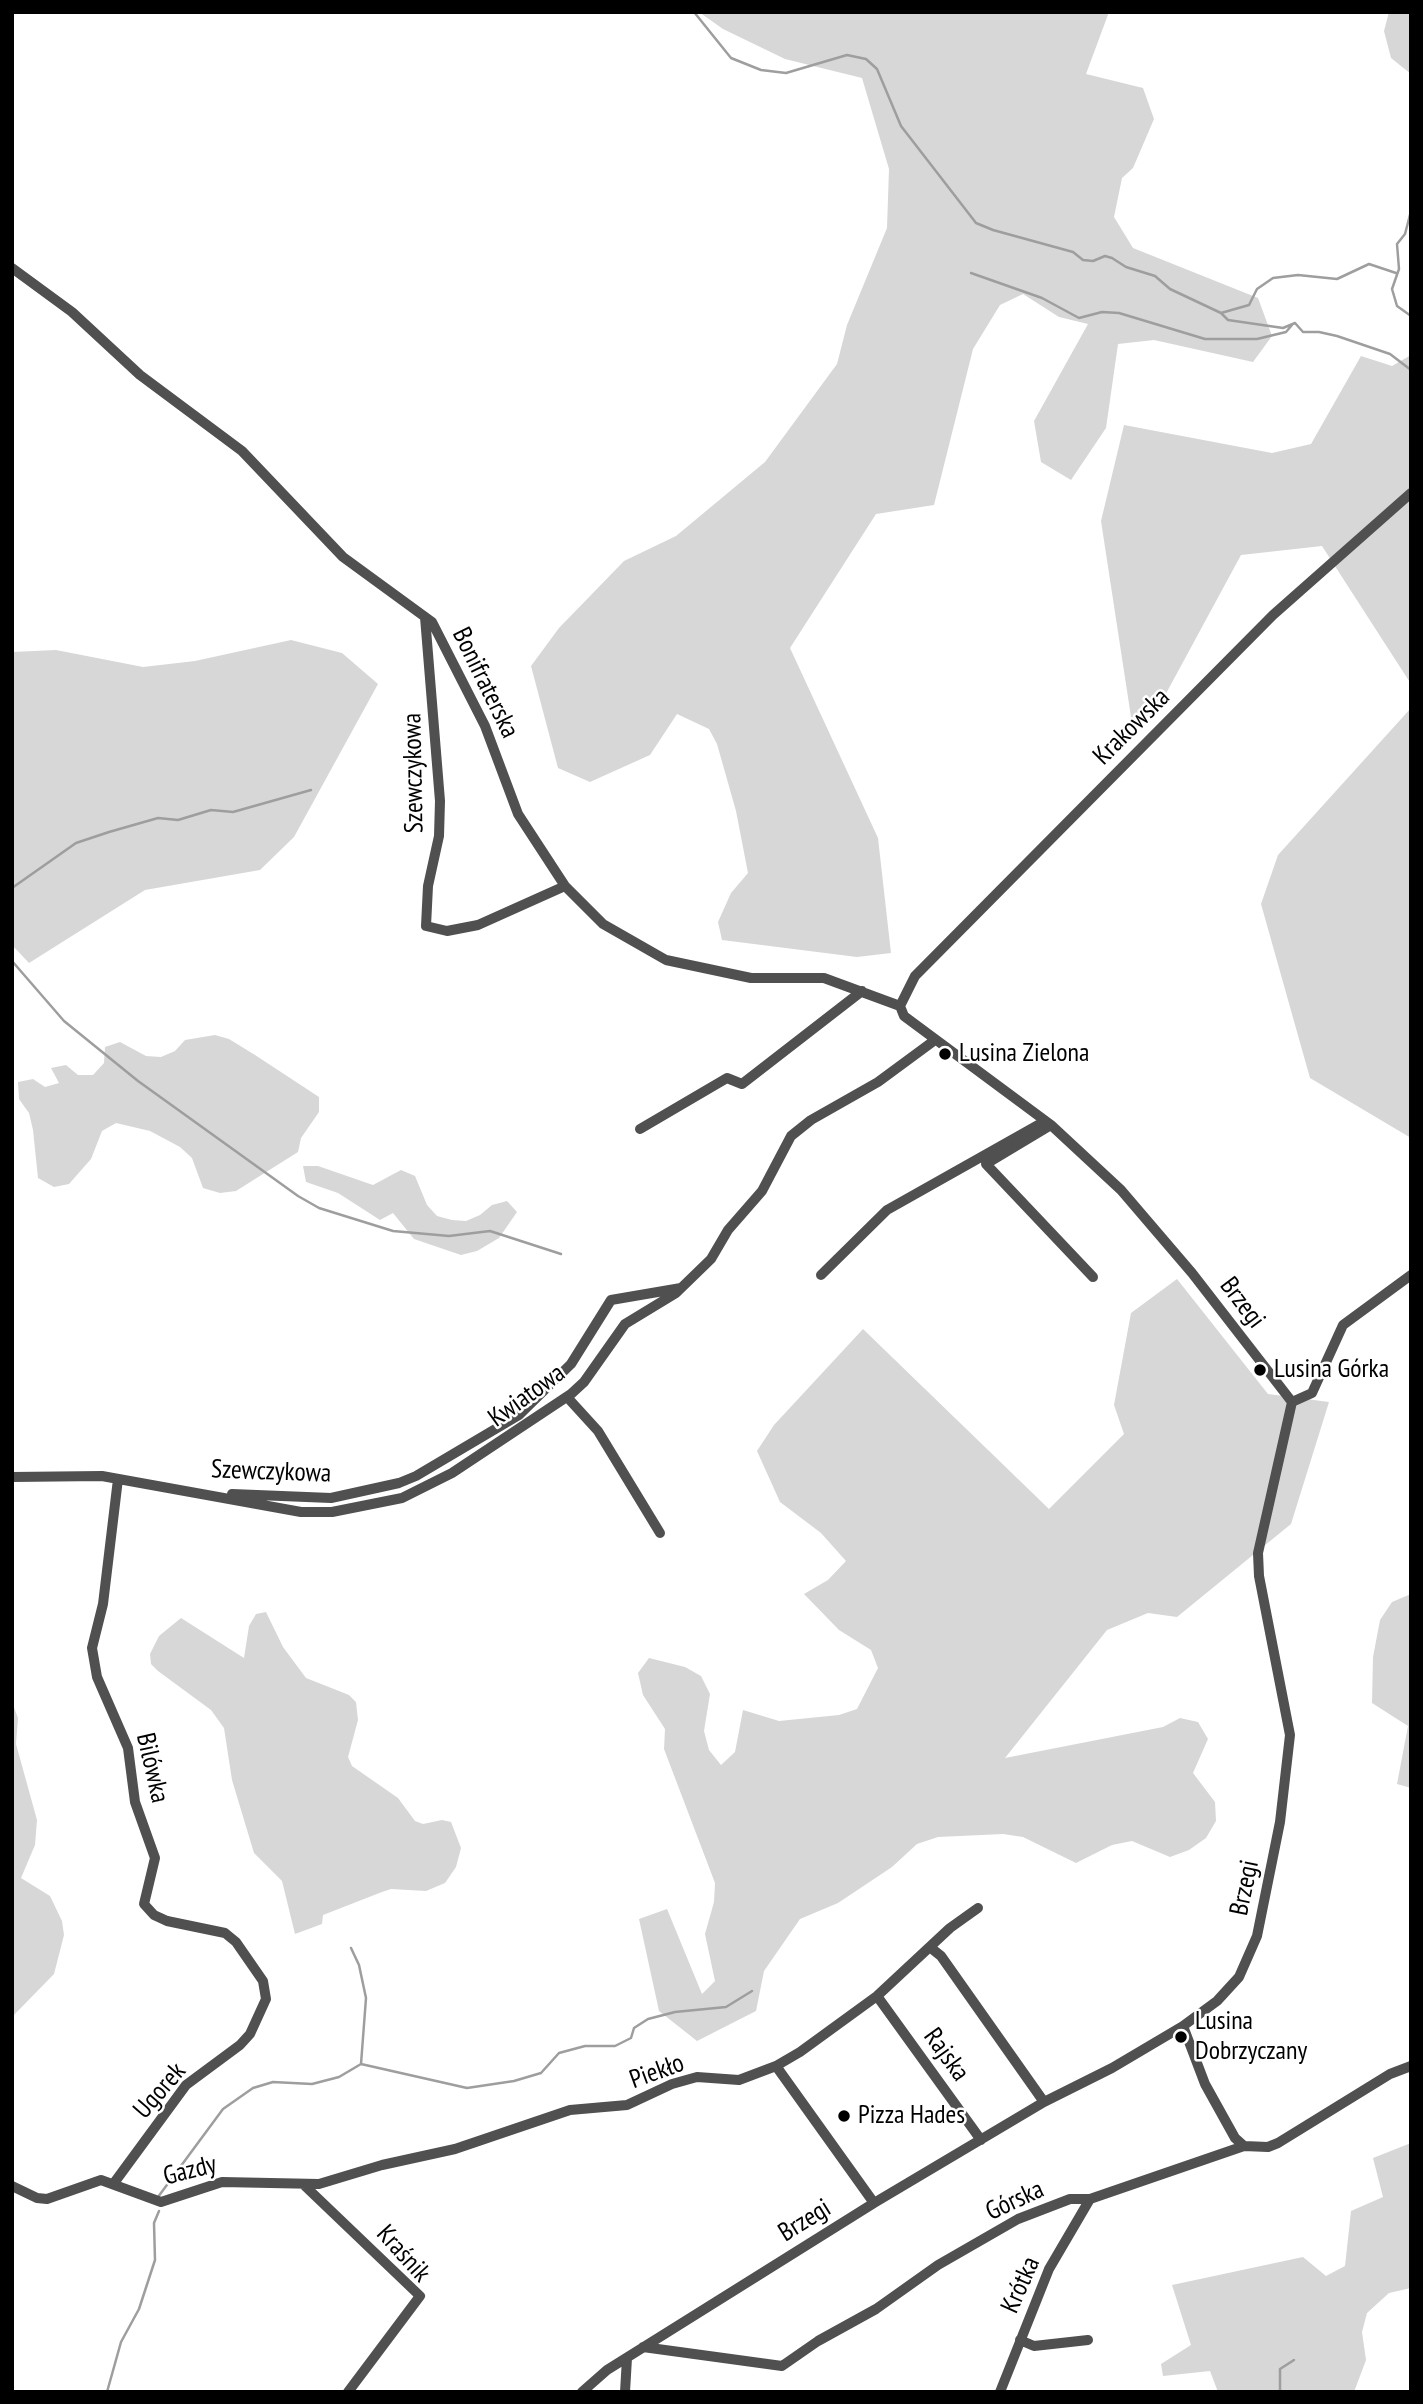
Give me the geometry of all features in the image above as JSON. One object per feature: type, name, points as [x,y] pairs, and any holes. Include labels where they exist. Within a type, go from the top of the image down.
[{"type":"street","name":"Bonifraterska","points":[[12,268],[72,312],[140,375],[242,451],[343,557],[425,617],[442,638],[470,692],[518,814],[565,886],[603,924],[666,960],[751,978],[824,978],[900,1006]]},
{"type":"street","name":"Krakowska","points":[[900,1006],[915,976],[1235,654],[1411,493]]},
{"type":"street","name":"Szewczykowa","points":[[425,617],[440,801],[439,836],[428,886],[426,926],[447,931],[478,925],[565,886]]},
{"type":"street","points":[[640,1129],[727,1078],[742,1084],[862,992]]},
{"type":"street","name":"Brzegi","points":[[582,2392],[643,2347],[874,2203],[1044,2102],[1112,2068],[1183,2026],[1217,2001],[1239,1977],[1256,1936],[1276,1844],[1290,1735],[1259,1576],[1258,1553],[1292,1402],[1192,1273],[1121,1190],[1048,1123],[904,1017],[900,1006]]},
{"type":"street","name":"Kwiatowa","points":[[12,1477],[66,1474],[118,1479],[301,1512],[331,1512],[402,1498],[452,1473],[567,1397],[584,1382],[625,1324],[682,1289],[711,1259],[728,1230],[762,1191],[791,1136],[822,1113],[877,1082],[935,1040]]},
{"type":"street","points":[[821,1275],[887,1210],[1048,1123]]},
{"type":"street","points":[[1048,1123],[986,1164],[1093,1278]]},
{"type":"street","points":[[1292,1402],[1312,1392],[1343,1325],[1411,1275]]},
{"type":"street","name":"Szewczykowa","points":[[190,1492],[326,1498],[400,1483],[519,1415],[571,1364],[586,1345],[611,1300],[666,1289],[682,1289]]},
{"type":"street","points":[[567,1397],[598,1431],[660,1533]]},
{"type":"street","name":"Bilówka","points":[[118,1479],[103,1604],[92,1648],[97,1677],[128,1748],[135,1802],[155,1858],[144,1904],[154,1915],[167,1921],[225,1933],[236,1942],[263,1981],[266,1999]]},
{"type":"street","name":"Piekło","points":[[305,2186],[455,2149],[569,2110],[627,2105],[672,2084],[697,2077],[738,2080],[776,2066],[877,1996],[950,1928],[978,1908]]},
{"type":"street","points":[[931,1948],[941,1956],[1044,2102]]},
{"type":"street","name":"Rajska","points":[[877,1996],[981,2140]]},
{"type":"street","name":"Ugorek","points":[[114,2183],[186,2085],[240,2045],[250,2034],[266,1999]]},
{"type":"street","points":[[1183,2026],[1205,2084],[1235,2138],[1244,2146]]},
{"type":"street","points":[[776,2066],[874,2203]]},
{"type":"street","name":"Górska","points":[[643,2347],[763,2365],[782,2365],[818,2341],[876,2309],[938,2265],[1017,2219],[1070,2199],[1090,2199],[1244,2146],[1268,2147],[1390,2074],[1411,2066]]},
{"type":"street","name":"Gazdy","points":[[12,2186],[37,2198],[47,2199],[101,2180],[161,2202],[222,2182],[305,2186]]},
{"type":"street","name":"Kraśnik","points":[[305,2186],[420,2296],[348,2392]]},
{"type":"street","name":"Krótka","points":[[1000,2392],[1049,2269],[1090,2199]]},
{"type":"street","points":[[1020,2340],[1034,2346],[1088,2340]]},
{"type":"street","points":[[625,2392],[627,2358]]},
{"type":"shaded area","points":[[699,12],[1109,12],[1086,74],[1143,88],[1154,119],[1133,168],[1122,178],[1114,217],[1133,248],[1258,298],[1272,336],[1253,362],[1154,340],[1118,344],[1106,428],[1071,480],[1041,462],[1034,421],[1088,324],[1059,317],[1023,294],[1000,305],[973,349],[934,505],[876,514],[790,648],[878,838],[891,953],[857,957],[722,940],[718,922],[731,893],[748,873],[736,811],[717,744],[709,729],[677,714],[650,755],[590,782],[558,768],[531,666],[559,628],[624,561],[676,536],[765,462],[837,364],[847,325],[887,228],[889,169],[862,78],[785,59],[723,29]]},
{"type":"shaded area","points":[[1389,12],[1411,12],[1411,74],[1391,58],[1384,31]]},
{"type":"shaded area","points":[[1411,355],[1411,684],[1322,546],[1241,555],[1156,712],[1133,730],[1101,521],[1124,425],[1272,453],[1311,444],[1361,356],[1392,366]]},
{"type":"shaded area","points":[[291,640],[342,653],[378,684],[294,837],[260,870],[145,890],[29,963],[12,945],[12,652],[56,650],[143,667],[195,661]]},
{"type":"shaded area","points":[[1411,708],[1411,1138],[1310,1078],[1261,904],[1278,855]]},
{"type":"shaded area","points":[[215,1035],[229,1039],[319,1097],[319,1112],[301,1138],[298,1152],[236,1191],[220,1193],[203,1188],[192,1158],[180,1147],[150,1131],[116,1123],[102,1131],[91,1159],[69,1184],[54,1187],[38,1178],[33,1130],[29,1113],[19,1099],[18,1082],[33,1079],[45,1087],[59,1083],[51,1068],[66,1065],[78,1075],[93,1075],[104,1063],[105,1047],[120,1042],[146,1056],[161,1057],[175,1051],[185,1040]]},
{"type":"shaded area","points":[[303,1166],[318,1166],[373,1185],[401,1170],[415,1176],[427,1205],[437,1216],[452,1220],[466,1221],[480,1215],[492,1205],[507,1201],[517,1212],[499,1238],[477,1251],[461,1255],[414,1239],[393,1213],[380,1220],[338,1193],[306,1182]]},
{"type":"shaded area","points":[[1177,1279],[1268,1394],[1329,1402],[1291,1524],[1177,1617],[1148,1613],[1107,1630],[1005,1758],[1163,1727],[1180,1718],[1198,1722],[1208,1739],[1193,1773],[1215,1802],[1216,1821],[1206,1838],[1189,1850],[1170,1857],[1132,1841],[1112,1845],[1076,1863],[1023,1837],[1003,1834],[938,1837],[917,1844],[892,1867],[838,1903],[800,1919],[764,1971],[756,2011],[697,2041],[659,2011],[639,1919],[667,1909],[702,1994],[715,1981],[705,1934],[714,1902],[715,1883],[664,1749],[665,1729],[643,1695],[638,1673],[649,1658],[685,1667],[701,1676],[710,1694],[704,1731],[709,1750],[721,1765],[735,1752],[743,1710],[779,1721],[839,1715],[857,1709],[878,1668],[871,1650],[839,1630],[804,1594],[828,1580],[846,1561],[821,1533],[780,1502],[757,1451],[774,1425],[863,1329],[1049,1509],[1124,1434],[1114,1405],[1131,1313]]},
{"type":"shaded area","points":[[1411,1594],[1411,1788],[1397,1784],[1408,1726],[1372,1703],[1373,1657],[1380,1620],[1392,1602]]},
{"type":"shaded area","points":[[266,1612],[283,1647],[306,1678],[349,1695],[356,1702],[358,1720],[348,1757],[352,1766],[398,1798],[415,1821],[423,1824],[442,1820],[451,1822],[461,1848],[456,1867],[445,1883],[426,1891],[391,1889],[382,1892],[323,1915],[322,1924],[295,1934],[282,1881],[254,1853],[232,1780],[224,1728],[211,1710],[151,1664],[150,1654],[159,1636],[181,1618],[244,1658],[249,1626],[256,1614]]},
{"type":"shaded area","points":[[12,1702],[18,1718],[16,1744],[37,1820],[35,1845],[21,1878],[50,1896],[62,1921],[64,1935],[54,1974],[12,2017]]},
{"type":"shaded area","points":[[1411,2143],[1411,2288],[1389,2293],[1367,2313],[1362,2332],[1366,2360],[1354,2392],[1218,2392],[1210,2371],[1163,2376],[1161,2364],[1191,2345],[1172,2285],[1303,2257],[1326,2276],[1345,2266],[1351,2211],[1383,2197],[1373,2158]]},
{"type":"waterway","points":[[694,12],[731,58],[761,70],[786,73],[847,55],[866,59],[877,69],[901,126],[976,223],[1073,252],[1083,260],[1093,261],[1105,256],[1112,258],[1126,267],[1155,276],[1170,289],[1221,313],[1228,320],[1283,328],[1295,323]]},
{"type":"waterway","points":[[1411,211],[1405,234],[1397,244],[1399,269],[1392,289],[1397,306],[1411,316]]},
{"type":"waterway","points":[[1221,313],[1249,305],[1257,289],[1273,278],[1298,275],[1337,279],[1369,264],[1396,273]]},
{"type":"waterway","points":[[971,273],[1042,298],[1079,318],[1102,312],[1119,313],[1205,339],[1257,339],[1286,332],[1292,325]]},
{"type":"waterway","points":[[1295,323],[1303,332],[1337,336],[1390,354],[1411,370]]},
{"type":"waterway","points":[[12,888],[76,843],[109,832],[158,818],[178,820],[211,810],[233,812],[311,790]]},
{"type":"waterway","points":[[12,961],[64,1021],[138,1081],[298,1196],[319,1208],[393,1231],[449,1236],[490,1231],[561,1254]]},
{"type":"waterway","points":[[351,1948],[359,1965],[366,1998],[361,2064]]},
{"type":"waterway","points":[[158,2197],[223,2109],[253,2088],[273,2082],[312,2084],[339,2077],[361,2064],[467,2088],[514,2081],[541,2073],[559,2053],[585,2046],[615,2046],[631,2038],[634,2028],[648,2019],[675,2012],[726,2007],[752,1991]]},
{"type":"waterway","points":[[107,2392],[121,2342],[139,2309],[155,2260],[154,2223],[159,2211]]},
{"type":"waterway","points":[[1280,2392],[1280,2369],[1294,2360]]},
{"type":"place","name":"Lusina Zielona","points":[[945,1054]]},
{"type":"place","name":"Lusina Górka","points":[[1260,1370]]},
{"type":"place","name":"Lusina Dobrzyczany","points":[[1181,2037]]},
{"type":"place","name":"Pizza Hades","points":[[844,2116]]}]
